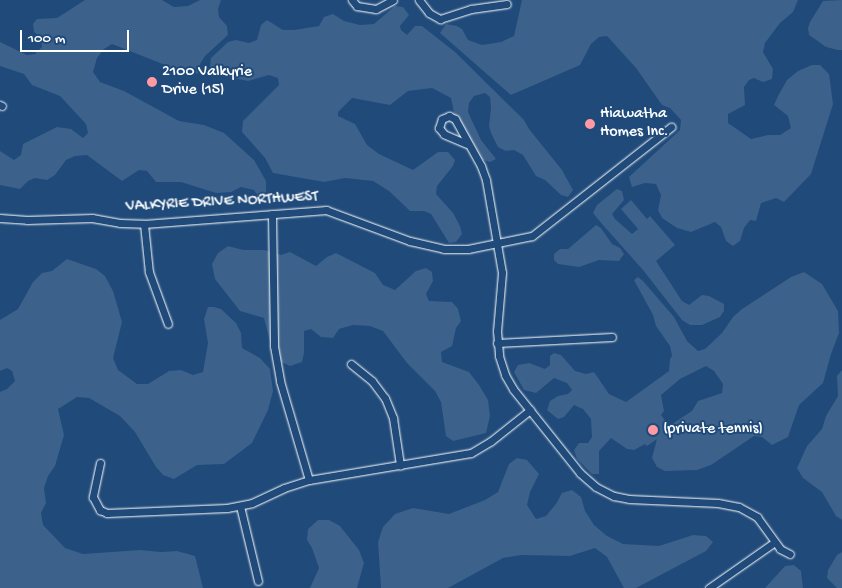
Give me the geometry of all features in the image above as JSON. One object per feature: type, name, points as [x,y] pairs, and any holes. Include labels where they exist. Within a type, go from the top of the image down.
[{"type":"street","points":[[352,0],[357,6],[376,9],[382,3],[393,0]]},
{"type":"street","points":[[419,0],[429,13],[440,19],[471,9],[507,4]]},
{"type":"street","name":"VALKYRIE DRIVE NORTHWEST","points":[[0,218],[27,220],[80,218],[144,224],[326,210],[410,241],[444,249],[468,248],[525,238],[538,232],[671,127]]},
{"type":"street","points":[[467,144],[483,171],[497,244],[502,279],[498,343],[505,375],[530,410],[580,473],[588,481],[605,492],[629,499],[718,503],[739,507],[757,517],[775,542],[790,554]]},
{"type":"street","points":[[272,214],[274,346],[280,381],[309,480]]},
{"type":"street","points":[[144,224],[149,272],[168,324]]},
{"type":"street","points":[[498,343],[612,337]]},
{"type":"street","points":[[351,364],[372,381],[385,398],[393,418],[400,465]]},
{"type":"street","points":[[100,463],[93,498],[100,510],[107,513],[216,509],[240,506],[309,480],[478,450],[530,410]]},
{"type":"street","points":[[240,506],[258,581]]},
{"type":"street","points":[[709,588],[775,542]]},
{"type":"shaded area","points":[[85,0],[162,0],[174,7],[188,6],[200,0],[221,0],[218,9],[219,17],[227,26],[228,35],[205,56],[200,64],[201,73],[188,74],[112,44],[104,49],[97,58],[93,72],[100,82],[124,91],[179,121],[204,125],[224,133],[254,160],[266,181],[266,193],[258,196],[254,190],[241,187],[231,192],[216,193],[181,182],[156,182],[147,171],[139,170],[122,181],[87,155],[75,156],[66,160],[55,175],[47,180],[35,178],[28,181],[20,189],[0,185],[0,151],[14,160],[21,155],[23,144],[57,127],[71,129],[83,138],[88,133],[86,124],[60,96],[32,85],[24,74],[0,66],[0,42],[27,55],[35,54],[42,47],[41,37],[34,32],[33,24],[37,19],[57,18]]},
{"type":"shaded area","points":[[522,0],[798,0],[793,12],[780,23],[765,43],[763,52],[773,69],[772,79],[763,82],[754,78],[749,80],[744,87],[745,105],[728,114],[728,123],[751,139],[768,135],[780,135],[791,128],[788,116],[774,105],[787,80],[798,71],[812,65],[820,65],[829,74],[833,104],[811,174],[784,202],[776,198],[761,203],[756,221],[750,220],[744,228],[740,241],[733,246],[726,241],[721,227],[715,222],[691,232],[677,228],[662,218],[658,210],[661,195],[656,184],[645,183],[632,187],[629,177],[680,130],[681,120],[670,108],[662,105],[636,68],[607,36],[599,37],[591,44],[580,65],[511,95],[440,33],[446,24],[457,26],[462,29],[468,40],[482,45],[501,42],[514,36]]},
{"type":"shaded area","points":[[842,0],[842,50],[838,50],[826,47],[809,35],[808,28],[823,1]]},
{"type":"shaded area","points":[[395,6],[403,7],[409,15],[400,26],[401,30],[407,35],[415,26],[422,26],[455,52],[524,120],[562,170],[573,190],[568,197],[561,195],[545,180],[536,176],[523,155],[514,150],[506,151],[498,147],[489,126],[490,97],[485,93],[474,96],[469,103],[468,112],[481,140],[496,159],[490,162],[483,160],[474,150],[455,117],[451,98],[432,88],[408,91],[390,105],[352,98],[338,112],[338,116],[355,124],[367,145],[379,154],[413,170],[438,152],[448,152],[455,160],[453,166],[437,186],[436,194],[453,213],[460,226],[462,234],[456,242],[449,243],[431,214],[424,211],[410,211],[389,191],[373,181],[345,178],[324,182],[273,173],[265,158],[242,132],[243,121],[279,85],[278,78],[269,75],[248,81],[219,75],[210,67],[211,58],[228,42],[236,40],[249,43],[257,40],[261,25],[267,20],[283,30],[319,26],[324,17],[333,14],[344,21],[360,25],[374,24]]},
{"type":"shaded area","points":[[617,189],[622,191],[624,200],[612,214],[615,219],[632,234],[638,229],[621,209],[631,200],[647,219],[650,216],[675,245],[656,261],[682,301],[689,305],[702,295],[709,296],[724,304],[724,311],[720,317],[702,325],[690,325],[682,320],[643,270],[593,213],[597,205]]},
{"type":"shaded area","points":[[596,225],[601,228],[612,244],[620,248],[624,254],[619,261],[599,260],[579,267],[558,264],[554,260],[554,254],[560,249],[568,249]]},
{"type":"shaded area","points":[[228,246],[243,250],[264,250],[281,255],[290,252],[316,266],[327,257],[336,253],[375,273],[383,285],[395,290],[416,271],[426,268],[432,272],[433,281],[426,294],[429,301],[452,302],[458,309],[461,321],[456,328],[452,346],[441,352],[442,362],[469,372],[479,385],[488,400],[490,416],[486,433],[453,441],[446,436],[441,402],[435,391],[407,363],[383,331],[370,326],[353,325],[339,329],[333,338],[321,337],[311,329],[304,331],[302,362],[290,366],[279,361],[272,349],[264,318],[240,311],[215,279],[212,264],[218,253]]},
{"type":"shaded area","points":[[67,259],[96,269],[105,276],[113,291],[122,322],[113,358],[118,370],[137,384],[148,384],[169,371],[181,370],[193,375],[203,372],[208,343],[204,319],[208,307],[221,309],[236,323],[241,333],[242,348],[260,358],[270,369],[273,391],[268,410],[252,443],[224,464],[197,465],[174,479],[163,475],[156,467],[135,432],[120,416],[89,398],[77,397],[58,409],[64,435],[55,466],[48,476],[44,488],[46,503],[41,513],[43,525],[65,548],[83,554],[140,550],[177,551],[195,556],[203,588],[0,588],[0,392],[7,389],[15,381],[12,371],[7,368],[0,371],[0,320],[18,309],[33,282],[42,273],[52,271]]},
{"type":"shaded area","points":[[804,272],[822,284],[838,311],[839,333],[823,383],[799,405],[788,437],[772,445],[762,437],[754,436],[711,465],[697,470],[665,471],[657,467],[652,458],[657,439],[647,446],[645,444],[634,450],[627,449],[611,438],[599,451],[599,474],[592,474],[577,459],[574,450],[579,443],[588,443],[592,437],[591,419],[583,409],[574,405],[564,417],[558,419],[547,410],[550,401],[558,396],[568,394],[572,390],[567,383],[554,378],[536,393],[524,390],[514,372],[518,365],[529,363],[545,369],[550,365],[550,356],[554,353],[561,355],[575,371],[586,374],[594,372],[609,394],[626,402],[669,371],[672,356],[670,346],[656,326],[653,315],[634,280],[638,277],[643,281],[674,317],[687,341],[698,351],[705,349],[722,333],[733,317],[742,309],[791,277]],"holes":[[[706,366],[714,371],[723,384],[722,393],[698,401],[692,411],[669,426],[661,415],[664,411],[661,395],[680,379]]]},
{"type":"shaded area","points":[[842,370],[842,520],[836,516],[822,492],[803,478],[797,468],[807,446],[822,429],[826,416],[838,396],[837,376]]},
{"type":"shaded area","points":[[517,458],[527,460],[539,474],[530,492],[527,505],[536,519],[546,516],[562,493],[572,490],[581,497],[585,511],[594,525],[607,536],[623,544],[659,546],[693,535],[706,536],[713,542],[706,551],[636,588],[624,588],[607,557],[595,548],[570,556],[521,555],[503,558],[448,588],[381,588],[378,542],[383,527],[395,514],[413,508],[449,514],[485,500],[498,492],[509,464]]},
{"type":"shaded area","points":[[318,520],[329,520],[340,526],[359,550],[364,563],[357,588],[310,588],[319,568],[307,540],[308,529]]},
{"type":"shaded area","points":[[842,552],[842,588],[837,588],[827,578],[828,570],[837,555]]},
{"type":"shaded area","points":[[794,565],[801,571],[803,588],[765,588],[785,566]]},
{"type":"place","name":"2100 Valkyrie Drive (15)","points":[[152,82]]},
{"type":"place","name":"Hiawatha Homes Inc.","points":[[590,124]]},
{"type":"place","name":"(private tennis)","points":[[653,430]]}]
